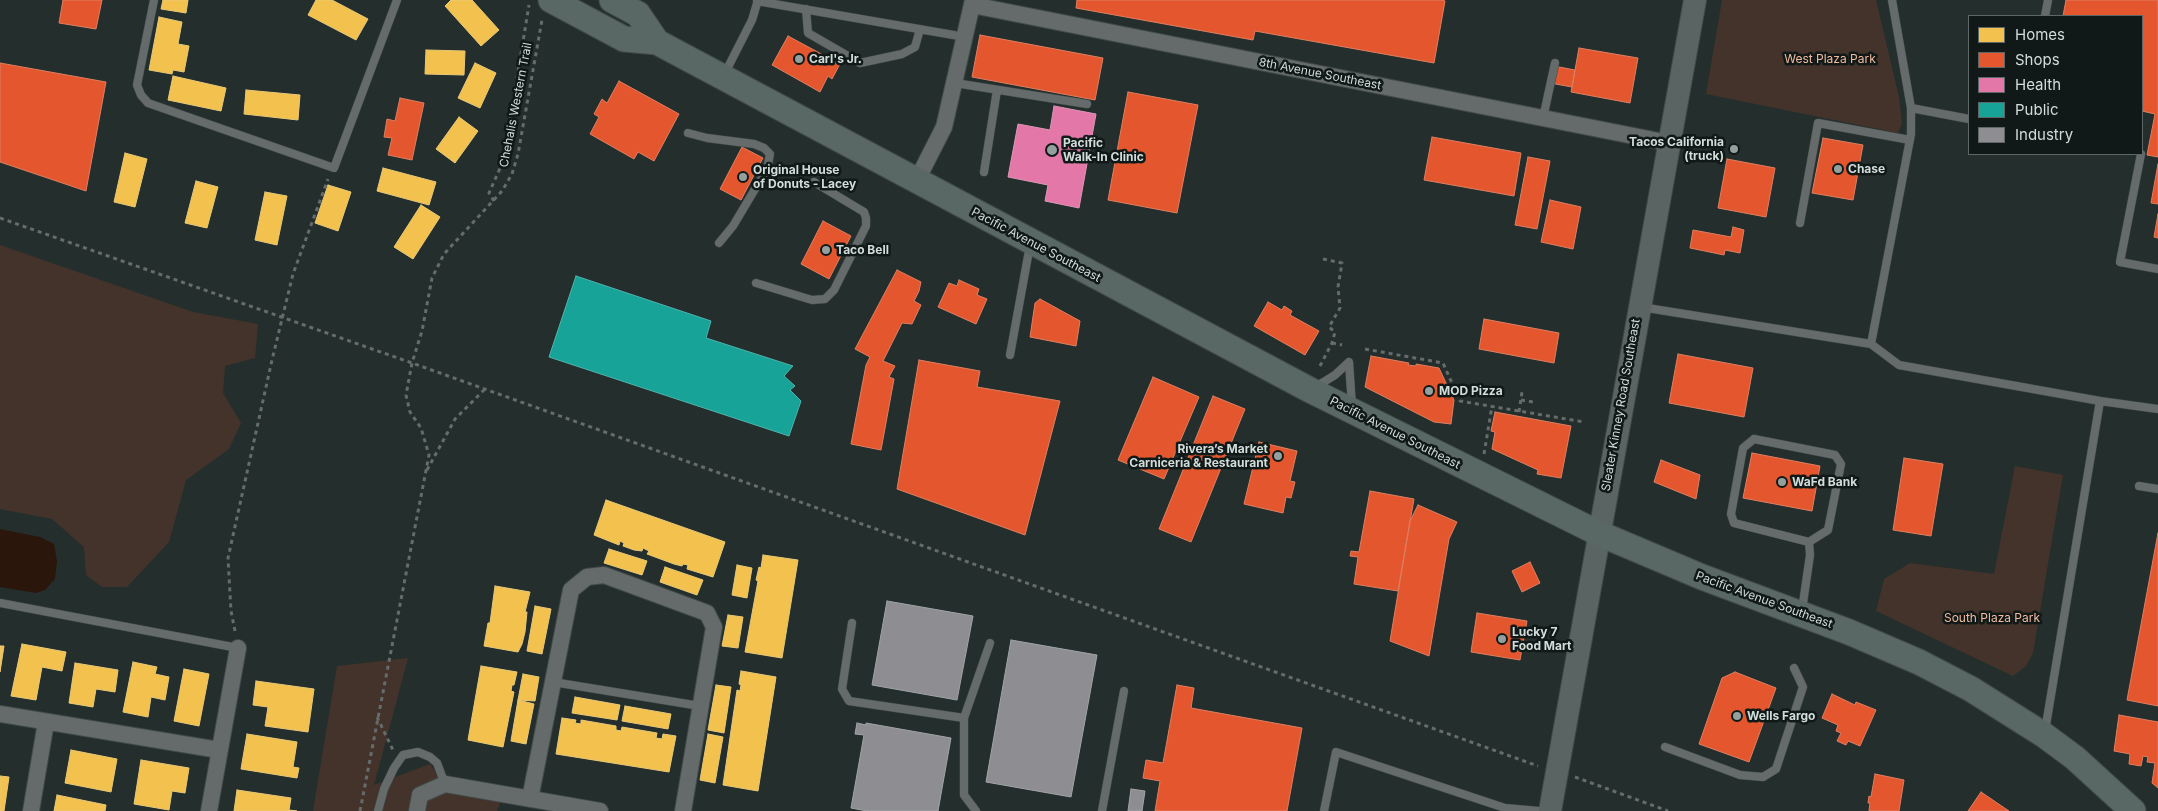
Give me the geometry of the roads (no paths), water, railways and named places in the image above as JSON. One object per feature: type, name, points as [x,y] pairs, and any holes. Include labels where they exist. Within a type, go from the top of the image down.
[{"type":"main road","name":"Pacific Avenue Southeast","points":[[612,0],[638,14],[657,42]]},
{"type":"main road","name":"Sleater Kinney Road Southeast","points":[[1550,811],[1598,533],[1695,0]]},
{"type":"main road","name":"Pacific Avenue Southeast","points":[[541,8],[624,39],[657,42],[916,182],[1352,412],[1598,533],[1702,577],[1802,614],[1919,662],[1971,689],[2044,735],[2074,758],[2133,811]]},
{"type":"street","name":"8th Avenue Southeast","points":[[972,2],[1669,143]]},
{"type":"street","points":[[916,182],[944,127],[972,2]]},
{"type":"street","points":[[530,799],[571,590],[587,577],[604,575],[707,613],[714,626],[683,811]]},
{"type":"street","points":[[209,811],[238,648]]},
{"type":"street","points":[[0,714],[219,750]]},
{"type":"street","points":[[31,811],[46,722]]},
{"type":"street","points":[[417,811],[420,795],[445,784],[600,811]]},
{"type":"lane","points":[[154,0],[137,85],[140,95],[148,103],[334,168],[397,0]]},
{"type":"lane","points":[[723,77],[752,20],[758,0],[965,37]]},
{"type":"lane","points":[[1871,344],[1910,140],[1911,108],[1892,0]]},
{"type":"lane","points":[[2045,15],[2048,0]]},
{"type":"lane","points":[[806,9],[808,33],[860,63],[902,54],[915,47],[920,29]]},
{"type":"lane","points":[[1543,118],[1555,63]]},
{"type":"lane","points":[[955,83],[1087,104]]},
{"type":"lane","points":[[984,172],[997,90]]},
{"type":"lane","points":[[1911,108],[1968,119]]},
{"type":"lane","points":[[1800,223],[1818,123],[1910,140]]},
{"type":"lane","points":[[688,133],[707,138],[754,144],[770,154],[767,169],[733,226],[719,243]]},
{"type":"lane","points":[[2141,155],[2120,262],[2158,269]]},
{"type":"lane","points":[[756,283],[812,300],[825,299],[834,290],[866,226],[866,218],[864,212],[814,182]]},
{"type":"lane","points":[[1010,355],[1031,243]]},
{"type":"lane","points":[[1639,307],[1871,344],[1899,366],[2100,402],[2158,409]]},
{"type":"lane","points":[[1310,390],[1335,375],[1349,362],[1352,412]]},
{"type":"lane","points":[[2044,735],[2100,402]]},
{"type":"lane","points":[[1754,439],[1835,454],[1841,464],[1828,530],[1809,542],[1734,523],[1731,514],[1743,448],[1754,439]]},
{"type":"lane","points":[[2139,486],[2158,489]]},
{"type":"lane","points":[[1802,614],[1810,555],[1809,542]]},
{"type":"lane","points":[[0,603],[238,648]]},
{"type":"lane","points":[[852,623],[842,689],[848,701],[964,718]]},
{"type":"lane","points":[[976,811],[964,795],[964,718],[990,644]]},
{"type":"lane","points":[[1666,747],[1740,775],[1763,777],[1776,769],[1803,687],[1794,668]]},
{"type":"lane","points":[[553,682],[700,706]]},
{"type":"lane","points":[[1102,811],[1124,691]]},
{"type":"lane","points":[[378,811],[384,789],[403,755],[418,752],[430,757],[437,763],[445,784]]},
{"type":"lane","points":[[1324,811],[1336,752],[1505,808],[1538,811]]},
{"type":"place","name":"Carl's Jr.","points":[[799,59]]},
{"type":"place","name":"Tacos California (truck)","points":[[1734,149]]},
{"type":"place","name":"Pacific Walk-In Clinic","points":[[1052,150]]},
{"type":"place","name":"Chase","points":[[1838,169]]},
{"type":"place","name":"Original House of Donuts - Lacey","points":[[743,177]]},
{"type":"place","name":"Taco Bell","points":[[826,250]]},
{"type":"place","name":"MOD Pizza","points":[[1429,391]]},
{"type":"place","name":"Rivera’s Market Carniceria & Restaurant","points":[[1278,456]]},
{"type":"place","name":"WaFd Bank","points":[[1782,482]]},
{"type":"place","name":"Lucky 7 Food Mart","points":[[1502,639]]},
{"type":"place","name":"Wells Fargo","points":[[1737,716]]},
{"type":"park label","name":"West Plaza Park","points":[[1830,59]]},
{"type":"park label","name":"South Plaza Park","points":[[1992,618]]}]
